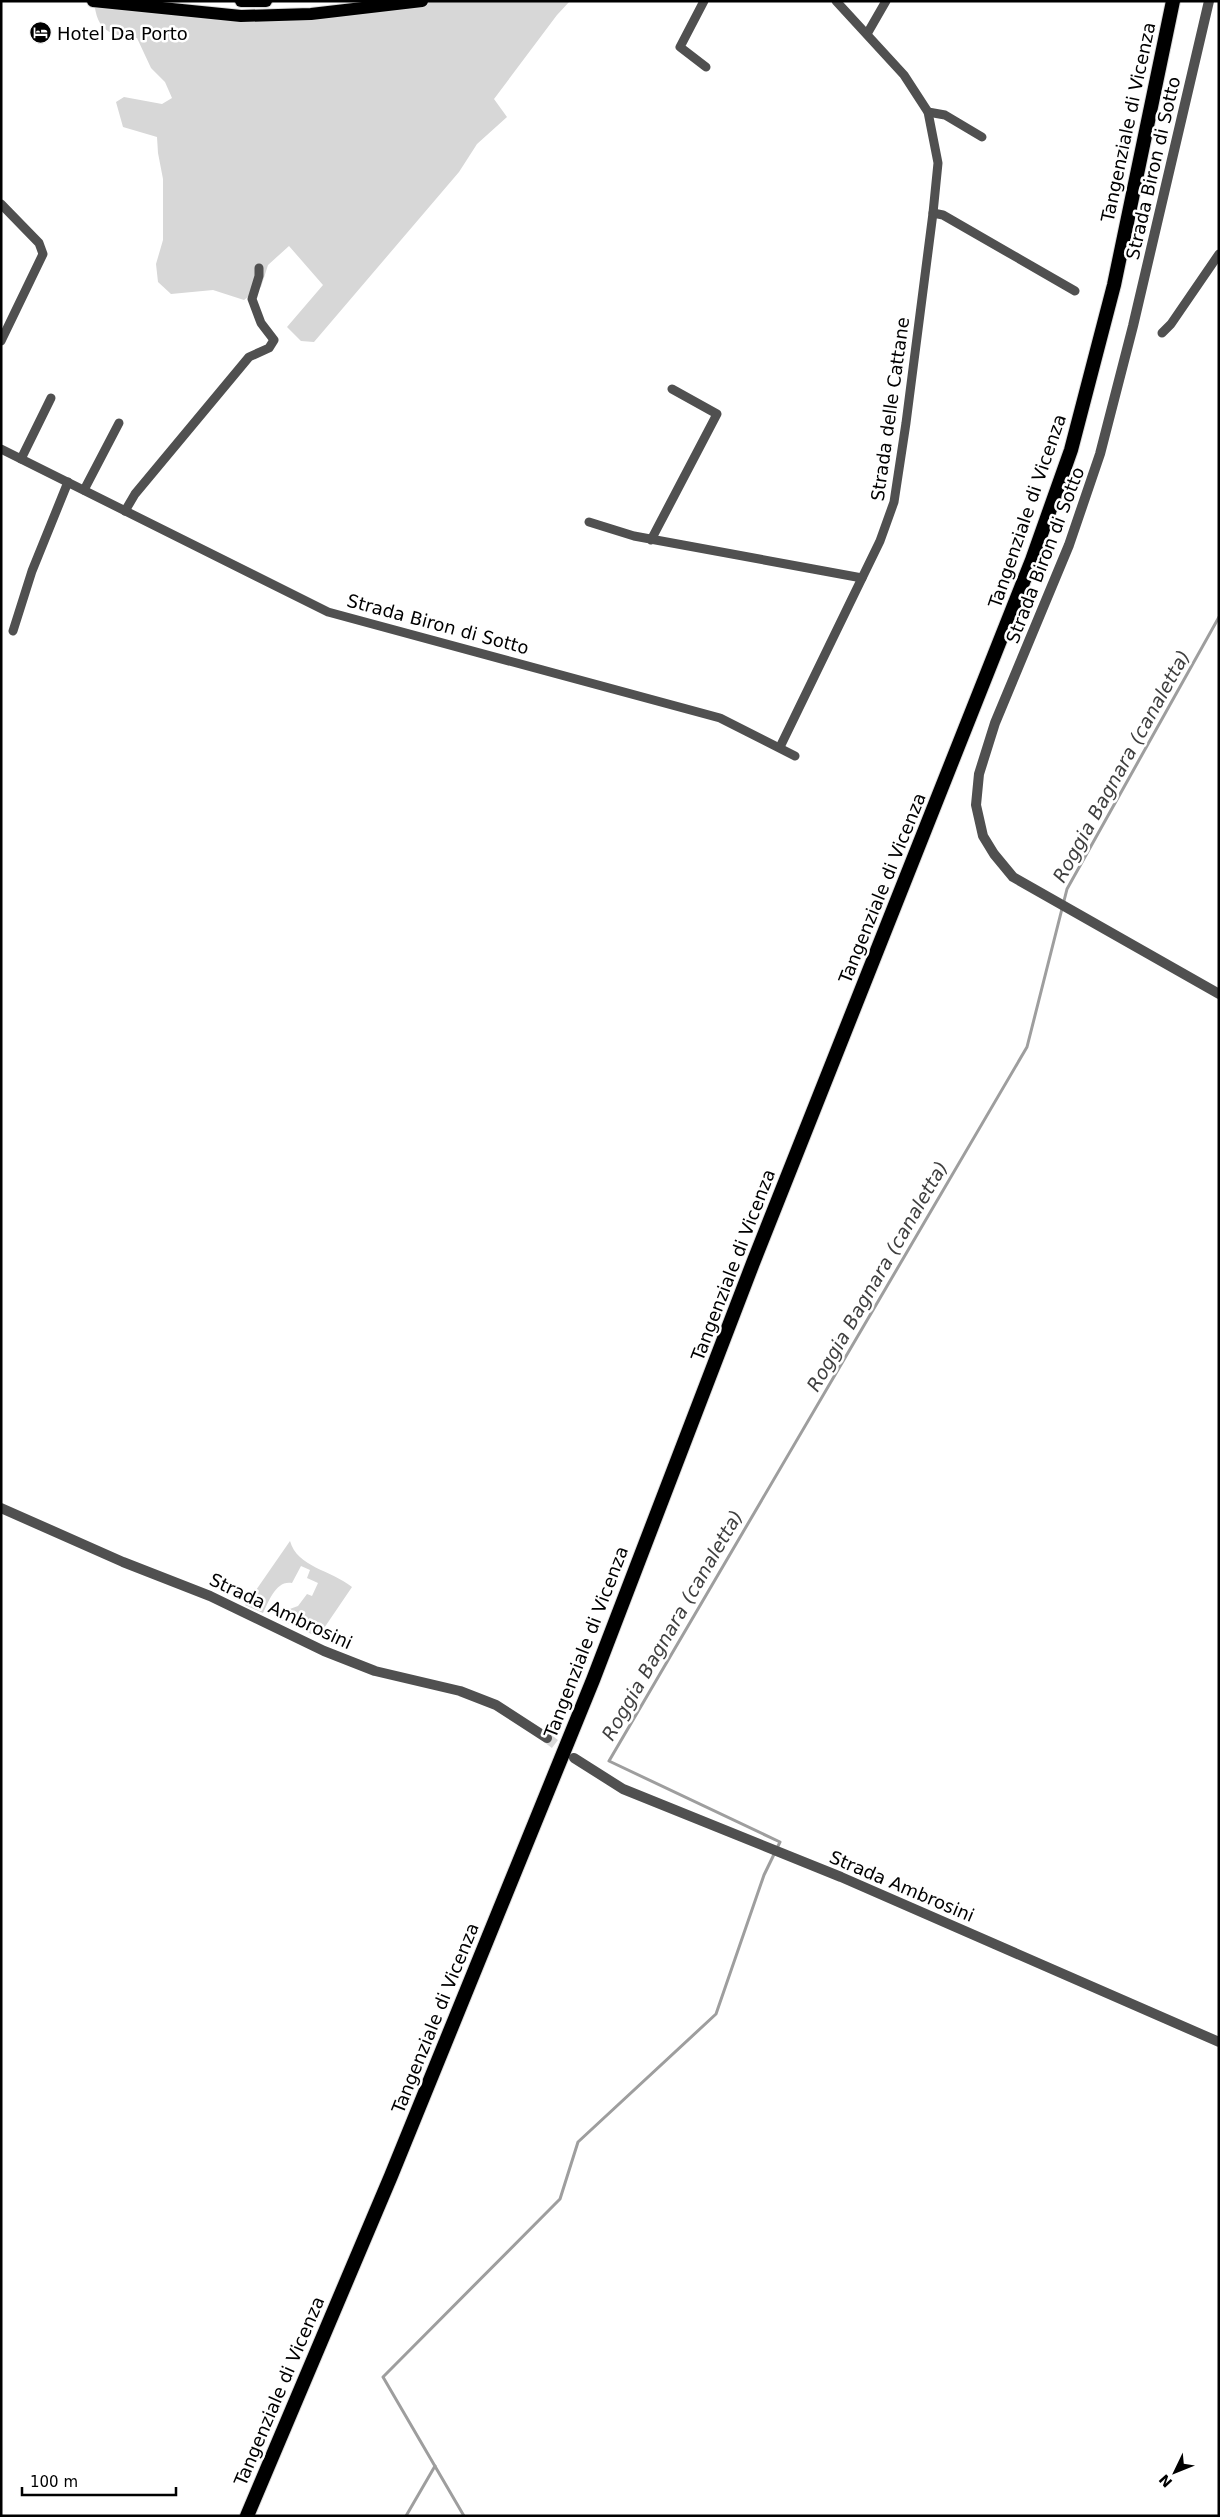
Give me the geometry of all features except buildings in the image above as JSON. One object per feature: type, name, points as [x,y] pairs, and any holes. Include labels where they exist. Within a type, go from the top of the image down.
[{"type":"highway","name":"Tangenziale di Vicenza","points":[[247,2516],[391,2176],[593,1680],[753,1263],[1032,560],[1071,450],[1114,286],[1173,1]]},
{"type":"main road","points":[[93,1],[241,16],[312,14],[422,1]]},
{"type":"main road","points":[[241,1],[266,1]]},
{"type":"street","points":[[704,1],[680,46],[706,66]]},
{"type":"street","name":"Strada delle Cattane","points":[[780,747],[862,578],[888,521],[894,502],[933,213],[938,162],[928,112],[904,75],[836,1]]},
{"type":"street","points":[[868,34],[886,1]]},
{"type":"street","name":"Strada Biron di Sotto","points":[[1209,1],[1133,326],[1100,454],[1070,545],[995,723],[979,774],[976,805],[983,836],[994,854],[1013,877],[1219,994]]},
{"type":"street","points":[[928,112],[945,116],[982,137]]},
{"type":"street","points":[[1,204],[39,243],[44,254],[1,341]]},
{"type":"street","points":[[933,213],[943,215],[1075,291]]},
{"type":"street","points":[[1162,333],[1176,318],[1219,254]]},
{"type":"street","points":[[125,511],[134,494],[250,357],[269,348],[274,340],[262,323],[252,299],[259,276],[259,268]]},
{"type":"street","points":[[651,540],[717,414],[672,389]]},
{"type":"street","points":[[20,459],[51,398]]},
{"type":"street","points":[[84,490],[119,423]]},
{"type":"street","name":"Strada Biron di Sotto","points":[[1,449],[328,612],[720,718],[796,756]]},
{"type":"street","points":[[13,631],[26,586],[68,482]]},
{"type":"street","points":[[589,522],[651,540],[862,578]]},
{"type":"street","name":"Strada Ambrosini","points":[[1,1508],[122,1562],[210,1596],[324,1651],[370,1669],[460,1692],[496,1705],[547,1738]]},
{"type":"street","name":"Strada Ambrosini","points":[[574,1758],[623,1789],[841,1877],[1219,2042]]},
{"type":"shaded area","points":[[94,1],[241,16],[422,1],[570,1],[557,15],[494,99],[507,117],[477,144],[459,172],[314,342],[301,341],[287,327],[323,285],[289,246],[268,265],[261,287],[244,300],[213,290],[171,294],[158,282],[156,264],[163,240],[163,179],[157,137],[123,127],[116,102],[124,97],[162,104],[172,98],[165,82],[151,68],[137,38],[119,35],[106,30],[98,19]]},
{"type":"shaded area","points":[[290,1541],[300,1557],[352,1587],[318,1637],[274,1617],[276,1614],[298,1606],[307,1594],[312,1596],[318,1583],[307,1578],[310,1570],[301,1566],[292,1583],[286,1583],[277,1588],[263,1613],[245,1605],[247,1602],[253,1605],[257,1599],[252,1596]]},
{"type":"waterway","name":"Roggia Bagnara (canaletta)","points":[[464,2516],[383,2377],[560,2199],[578,2142],[716,2014],[764,1875],[780,1842],[609,1761],[1027,1047],[1067,889],[1219,617]]},
{"type":"waterway","points":[[406,2516],[435,2466]]},
{"type":"tunnel","points":[[547,1738],[568,1754]]},
{"type":"place","name":"Hotel Da Porto","points":[[41,33]]}]
